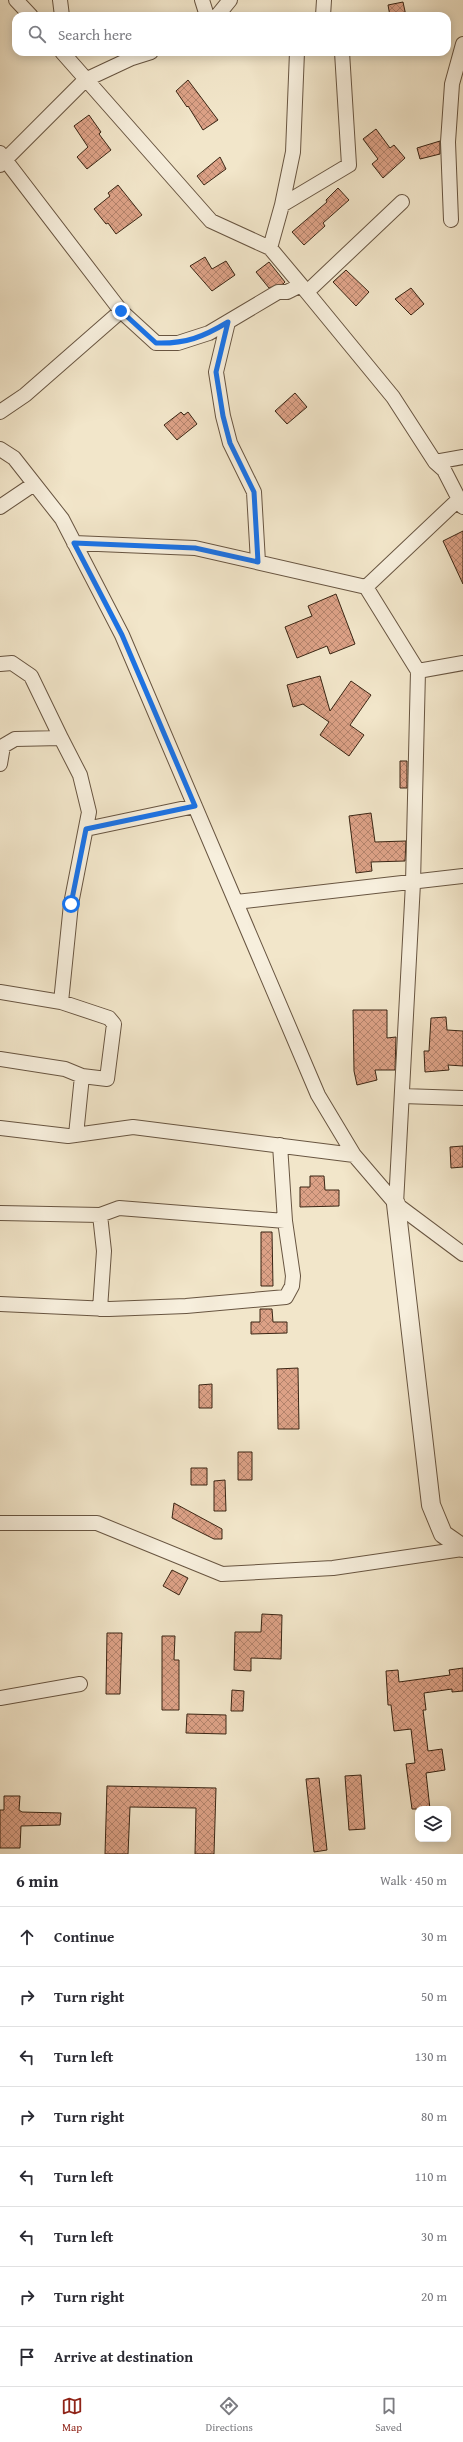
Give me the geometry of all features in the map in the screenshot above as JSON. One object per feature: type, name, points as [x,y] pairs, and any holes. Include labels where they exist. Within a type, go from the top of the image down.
[{"type":"street","points":[[16,0],[27,12]]},
{"type":"street","points":[[60,0],[62,12]]},
{"type":"street","points":[[202,0],[206,12]]},
{"type":"street","points":[[220,12],[230,0]]},
{"type":"street","points":[[323,12],[324,0]]},
{"type":"street","points":[[451,220],[448,142],[452,84],[463,44]]},
{"type":"street","points":[[65,56],[85,80],[211,221],[270,248],[393,397],[435,462],[444,470],[461,503],[366,586]]},
{"type":"street","points":[[138,56],[85,80],[2,160],[121,311],[156,343],[178,344],[192,340],[209,333],[278,292],[287,292],[304,288],[402,202]]},
{"type":"street","points":[[270,248],[282,205],[293,152],[297,56]]},
{"type":"street","points":[[282,205],[349,165],[342,56]]},
{"type":"street","points":[[0,412],[24,395],[121,311]]},
{"type":"street","points":[[228,322],[216,372],[223,416],[230,443],[254,492],[258,562]]},
{"type":"street","points":[[0,449],[14,458],[62,519],[122,635],[318,1095],[354,1155],[396,1204],[463,1254]]},
{"type":"street","points":[[435,462],[463,457]]},
{"type":"street","points":[[0,507],[34,484]]},
{"type":"street","points":[[74,543],[195,548],[366,586],[418,671],[413,883],[396,1204],[431,1504],[443,1534],[463,1548]]},
{"type":"street","points":[[0,664],[12,663],[32,676],[80,775],[89,812],[71,904],[61,1002]]},
{"type":"street","points":[[418,671],[463,663]]},
{"type":"street","points":[[0,764],[3,746],[15,739],[61,738]]},
{"type":"street","points":[[86,829],[195,806]]},
{"type":"street","points":[[236,902],[413,883],[463,876]]},
{"type":"street","points":[[0,992],[61,1002],[109,1018],[114,1024],[107,1079],[82,1076],[64,1069],[0,1059]]},
{"type":"street","points":[[76,1135],[82,1076]]},
{"type":"street","points":[[402,1096],[463,1098]]},
{"type":"street","points":[[0,1128],[68,1136],[134,1127],[354,1155]]},
{"type":"street","points":[[0,1304],[100,1309],[186,1306],[286,1296],[292,1286],[293,1276],[285,1221],[280,1145]]},
{"type":"street","points":[[0,1213],[100,1215],[119,1208],[285,1221]]},
{"type":"street","points":[[100,1215],[104,1251],[100,1309]]},
{"type":"street","points":[[0,1523],[97,1523],[222,1574],[333,1568],[463,1548]]},
{"type":"street","points":[[0,1698],[80,1684]]},
{"type":"building","points":[[403,2],[405,12],[389,12],[388,5]]},
{"type":"building","points":[[188,80],[218,120],[203,130],[188,106],[187,107],[176,91]]},
{"type":"building","points":[[89,115],[101,132],[99,134],[111,150],[87,169],[77,157],[88,147],[74,126]]},
{"type":"building","points":[[376,129],[390,148],[394,145],[405,158],[383,178],[372,164],[378,159],[363,139]]},
{"type":"building","points":[[440,141],[440,154],[420,159],[417,148]]},
{"type":"building","points":[[220,157],[226,169],[204,185],[197,176]]},
{"type":"building","points":[[118,185],[142,215],[116,234],[108,223],[106,224],[94,209],[110,196],[108,193]]},
{"type":"building","points":[[338,188],[349,200],[323,223],[325,226],[304,245],[292,232],[327,202],[326,200]]},
{"type":"building","points":[[205,257],[212,269],[226,261],[235,275],[212,291],[190,266]]},
{"type":"building","points":[[269,262],[285,282],[283,284],[269,288],[256,272]]},
{"type":"building","points":[[346,270],[369,292],[356,306],[333,282]]},
{"type":"building","points":[[411,288],[424,304],[411,315],[395,299]]},
{"type":"building","points":[[295,393],[307,407],[287,424],[275,411]]},
{"type":"building","points":[[181,412],[184,415],[188,412],[197,424],[177,440],[164,425]]},
{"type":"building","points":[[463,531],[463,584],[443,541]]},
{"type":"building","points":[[336,594],[355,644],[330,654],[327,646],[297,658],[285,627],[312,616],[308,606]]},
{"type":"building","points":[[320,676],[330,711],[351,681],[371,695],[350,725],[364,735],[349,756],[320,735],[329,722],[303,704],[293,707],[287,685]]},
{"type":"building","points":[[400,761],[407,761],[407,788],[400,788]]},
{"type":"building","points":[[371,813],[375,842],[406,841],[405,861],[371,862],[372,871],[356,873],[349,816]]},
{"type":"building","points":[[353,1010],[387,1010],[387,1038],[396,1037],[395,1070],[375,1070],[377,1080],[357,1085],[354,1071]]},
{"type":"building","points":[[446,1017],[447,1030],[463,1031],[463,1066],[448,1065],[449,1070],[425,1072],[424,1051],[429,1051],[431,1018]]},
{"type":"building","points":[[463,1146],[463,1167],[451,1168],[450,1147]]},
{"type":"building","points":[[310,1176],[324,1176],[325,1190],[339,1190],[339,1206],[300,1207],[300,1187],[310,1187]]},
{"type":"building","points":[[261,1232],[272,1232],[273,1286],[261,1286]]},
{"type":"building","points":[[260,1309],[272,1309],[273,1322],[287,1322],[287,1333],[251,1334],[251,1322],[260,1322]]},
{"type":"building","points":[[298,1368],[299,1429],[278,1429],[277,1369]]},
{"type":"building","points":[[212,1384],[212,1408],[199,1408],[199,1385]]},
{"type":"building","points":[[238,1452],[252,1452],[252,1480],[238,1480]]},
{"type":"building","points":[[191,1468],[207,1468],[207,1485],[191,1485]]},
{"type":"building","points":[[225,1480],[226,1511],[214,1511],[214,1481]]},
{"type":"building","points":[[174,1503],[222,1529],[222,1539],[214,1539],[172,1518]]},
{"type":"building","points":[[172,1570],[188,1578],[179,1595],[163,1586]]},
{"type":"building","points":[[262,1614],[282,1615],[281,1659],[251,1658],[251,1671],[234,1670],[235,1632],[261,1632]]},
{"type":"building","points":[[107,1633],[122,1633],[120,1694],[106,1694]]},
{"type":"building","points":[[162,1636],[175,1636],[174,1660],[179,1660],[179,1710],[162,1710]]},
{"type":"building","points":[[463,1668],[463,1691],[452,1692],[452,1689],[424,1693],[426,1710],[423,1710],[428,1751],[442,1749],[445,1770],[426,1773],[430,1806],[415,1806],[415,1809],[412,1809],[406,1764],[415,1763],[411,1729],[394,1731],[391,1705],[388,1705],[386,1671],[398,1670],[399,1682],[450,1675],[449,1670]]},
{"type":"building","points":[[232,1690],[244,1691],[243,1711],[231,1711]]},
{"type":"building","points":[[187,1714],[226,1715],[226,1734],[186,1733]]},
{"type":"building","points":[[361,1775],[365,1829],[349,1830],[345,1776]]},
{"type":"building","points":[[319,1778],[327,1850],[314,1852],[306,1779]]},
{"type":"building","points":[[107,1786],[216,1788],[214,1854],[195,1854],[196,1808],[130,1807],[128,1854],[105,1854]]},
{"type":"building","points":[[4,1796],[20,1796],[19,1810],[22,1812],[61,1813],[60,1825],[21,1826],[20,1848],[0,1848],[0,1810],[4,1810]]},
{"type":"route","points":[[71,904],[86,829],[195,806],[122,635],[74,543],[195,548],[258,562],[254,492],[230,443],[223,416],[216,372],[228,322],[198,338],[178,344],[156,343],[121,311]]}]
